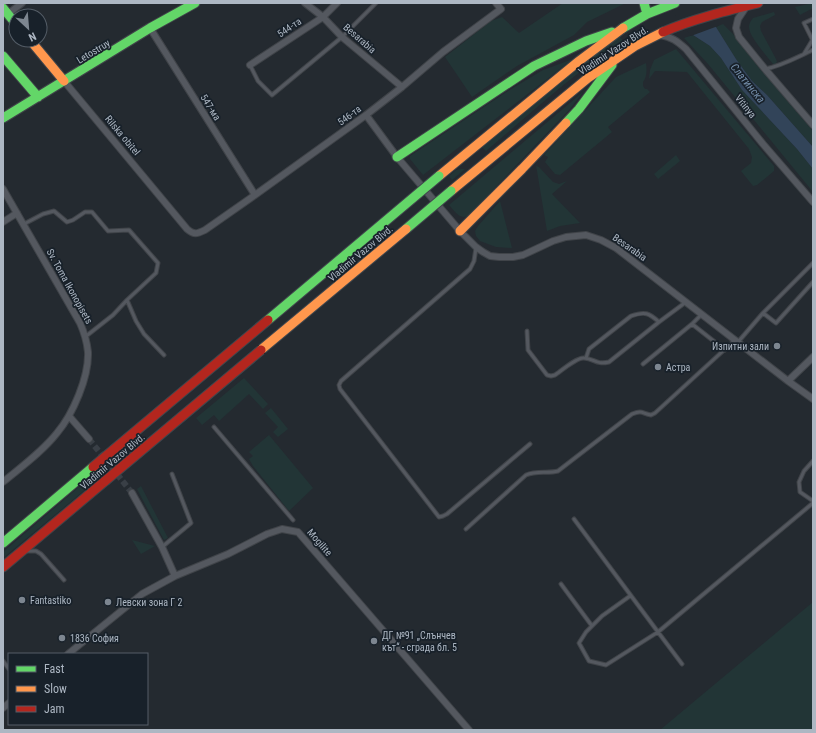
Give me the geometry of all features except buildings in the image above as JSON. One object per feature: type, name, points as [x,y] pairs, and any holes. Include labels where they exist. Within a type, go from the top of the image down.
[{"type":"main road","name":"Letostruy","points":[[3,118],[150,28],[195,3]]},
{"type":"main road","points":[[644,3],[647,14]]},
{"type":"main road","name":"Vladimir Vazov Blvd.","points":[[3,543],[439,176],[579,61],[622,29],[647,14],[675,3]]},
{"type":"main road","name":"Vladimir Vazov Blvd.","points":[[3,567],[588,78],[635,46],[656,34],[715,14],[758,3]]},
{"type":"main road","points":[[397,157],[524,72],[586,41],[622,29]]},
{"type":"main road","name":"Rilska obitel","points":[[37,48],[64,81]]},
{"type":"main road","points":[[3,56],[38,97]]},
{"type":"main road","points":[[460,231],[522,169],[579,108],[617,59]]},
{"type":"street","points":[[6,11],[22,3]]},
{"type":"street","name":"Besarabia","points":[[305,3],[323,16],[342,37],[402,87]]},
{"type":"street","name":"544-та","points":[[250,65],[323,16],[337,3]]},
{"type":"street","name":"546-та","points":[[205,230],[366,115],[402,87],[443,52],[501,9],[496,3]]},
{"type":"street","points":[[746,6],[739,17],[736,28],[739,37],[765,70],[813,125]]},
{"type":"street","name":"547-ма","points":[[150,28],[255,195]]},
{"type":"street","name":"Vitinya","points":[[656,34],[676,40],[686,50],[813,202]]},
{"type":"street","name":"Rilska obitel","points":[[64,81],[186,229],[195,234],[205,230]]},
{"type":"street","name":"Besarabia","points":[[366,115],[397,157],[460,231],[476,247],[490,256],[507,258],[523,255],[553,241],[566,237],[586,235],[601,240],[616,248],[813,399]]},
{"type":"street","name":"Sv. Toma Ikonopisets","points":[[3,189],[80,323],[88,352],[87,368],[80,391],[69,416],[57,434],[40,451],[4,480]]},
{"type":"street","points":[[3,222],[17,213]]},
{"type":"street","points":[[788,381],[813,357]]},
{"type":"street","points":[[69,416],[89,439]]},
{"type":"street","points":[[132,493],[162,547],[175,576]]},
{"type":"street","name":"Mogilite","points":[[69,653],[142,594],[175,576],[282,529],[298,532],[469,730]]},
{"type":"lane","points":[[250,65],[258,81],[272,95],[342,37],[376,3]]},
{"type":"lane","points":[[804,54],[813,39],[804,23],[813,19]]},
{"type":"lane","points":[[765,70],[774,68],[813,50]]},
{"type":"lane","points":[[24,224],[54,210],[67,222],[85,212],[92,212],[108,231],[129,230],[158,263],[156,273],[113,315],[85,337]]},
{"type":"lane","points":[[476,247],[474,261],[470,269],[340,381],[338,385],[439,517],[447,514],[530,444]]},
{"type":"lane","points":[[466,528],[526,475],[532,472],[558,471],[632,414],[643,411],[651,415],[655,413],[737,341],[813,263]]},
{"type":"lane","points":[[763,313],[776,323],[813,282]]},
{"type":"lane","points":[[127,300],[136,321],[144,334],[164,355]]},
{"type":"lane","points":[[527,331],[528,350],[546,375],[551,376],[555,375],[579,358],[586,358],[603,364],[609,362],[686,302]]},
{"type":"lane","points":[[586,358],[590,349],[631,316],[638,314],[650,314],[659,322]]},
{"type":"lane","points":[[643,364],[702,314]]},
{"type":"lane","points":[[692,324],[725,350]]},
{"type":"lane","points":[[214,427],[293,520]]},
{"type":"lane","points":[[630,596],[602,616],[586,632],[579,643],[590,661],[606,665],[658,632],[813,502],[800,492],[799,482],[804,471],[813,461]]},
{"type":"lane","points":[[162,547],[191,522],[172,474]]},
{"type":"lane","points":[[574,519],[682,664]]},
{"type":"lane","points":[[22,551],[36,551],[41,554],[64,580]]},
{"type":"lane","points":[[561,584],[592,626]]},
{"type":"shaded area","points":[[563,3],[626,3],[587,22],[574,35],[517,66],[472,97],[445,57],[491,21],[502,17],[519,33]]},
{"type":"shaded area","points":[[813,3],[813,8],[800,15],[795,7]]},
{"type":"shaded area","points":[[774,12],[775,15],[762,22],[760,26],[761,31],[776,59],[777,62],[773,64],[751,35],[749,26],[753,18]]},
{"type":"shaded area","points":[[723,24],[733,34],[759,68],[813,131],[813,147],[767,95],[752,81],[716,27]]},
{"type":"shaded area","points":[[693,35],[710,46],[721,58],[742,90],[797,149],[813,169],[813,192],[708,64],[684,38]]},
{"type":"shaded area","points":[[620,37],[623,41],[587,66],[486,151],[482,147],[597,52]]},
{"type":"shaded area","points":[[676,49],[774,166],[774,171],[757,185],[753,186],[741,171],[751,163],[752,157],[749,149],[687,72],[655,71],[649,79],[650,70],[654,60]]},
{"type":"shaded area","points":[[573,59],[423,175],[410,159],[410,156],[508,91],[543,70]]},
{"type":"shaded area","points":[[646,63],[647,68],[643,86],[650,92],[608,127],[612,132],[560,175],[555,174],[545,162],[548,157],[544,155],[616,77]]},
{"type":"shaded area","points":[[583,92],[570,109],[468,216],[462,217],[455,212],[449,205]]},
{"type":"shaded area","points":[[676,155],[680,161],[658,179],[654,174]]},
{"type":"shaded area","points":[[536,166],[539,167],[553,182],[559,184],[567,181],[552,194],[580,223],[560,226],[547,231]]},
{"type":"shaded area","points":[[465,169],[452,180],[449,176],[456,170]]},
{"type":"shaded area","points":[[500,201],[512,248],[496,247],[480,241],[476,236],[475,231],[478,226]]},
{"type":"shaded area","points":[[244,378],[268,404],[263,409],[249,394],[219,421],[214,415],[202,425],[196,418]]},
{"type":"shaded area","points":[[271,408],[288,429],[278,437],[273,432],[278,427],[265,413]]},
{"type":"shaded area","points":[[269,435],[313,488],[289,511],[249,459],[253,456],[249,452]]},
{"type":"shaded area","points":[[94,474],[98,479],[3,558],[3,552]]},
{"type":"shaded area","points":[[141,486],[168,538],[164,540],[137,489]]},
{"type":"shaded area","points":[[132,540],[155,546],[141,554]]},
{"type":"shaded area","points":[[813,602],[813,730],[660,730]]},
{"type":"water","name":"Слатинска","points":[[698,3],[752,81],[767,95],[813,147],[813,169],[797,149],[742,90],[721,58],[710,46],[693,35]]},
{"type":"pier","points":[[666,3],[700,3],[718,26],[691,36]]},
{"type":"tunnel","points":[[89,439],[132,493]]},
{"type":"traffic: fast","points":[[3,118],[150,28],[195,3]]},
{"type":"traffic: fast","points":[[644,3],[647,14]]},
{"type":"traffic: fast","points":[[623,28],[647,14],[675,3]]},
{"type":"traffic: fast","points":[[3,8],[8,14]]},
{"type":"traffic: fast","points":[[397,157],[534,66],[586,41],[612,32]]},
{"type":"traffic: fast","points":[[3,56],[38,97]]},
{"type":"traffic: fast","points":[[566,123],[579,109],[612,65]]},
{"type":"traffic: fast","points":[[268,320],[439,176]]},
{"type":"traffic: fast","points":[[406,229],[451,191]]},
{"type":"traffic: fast","points":[[3,543],[93,467]]},
{"type":"traffic: slow","points":[[439,176],[579,61],[623,28]]},
{"type":"traffic: slow","points":[[451,191],[588,78],[635,46],[663,32]]},
{"type":"traffic: slow","points":[[37,48],[64,81]]},
{"type":"traffic: slow","points":[[460,231],[566,123]]},
{"type":"traffic: slow","points":[[262,349],[406,229]]},
{"type":"traffic: jam","points":[[663,32],[698,19],[758,3]]},
{"type":"traffic: jam","points":[[93,467],[268,320]]},
{"type":"traffic: jam","points":[[105,481],[261,350]]},
{"type":"traffic: jam","points":[[3,567],[105,481]]},
{"type":"place","name":"Изпитни зали","points":[[777,346]]},
{"type":"place","name":"Астра","points":[[658,367]]},
{"type":"place","name":"Fantastiko","points":[[22,600]]},
{"type":"place","name":"Левски зона Г 2","points":[[108,602]]},
{"type":"place","name":"1836 София","points":[[62,638]]},
{"type":"place","name":"ДГ №91 „Слънчев кът“ - сграда бл. 5","points":[[374,641]]}]
